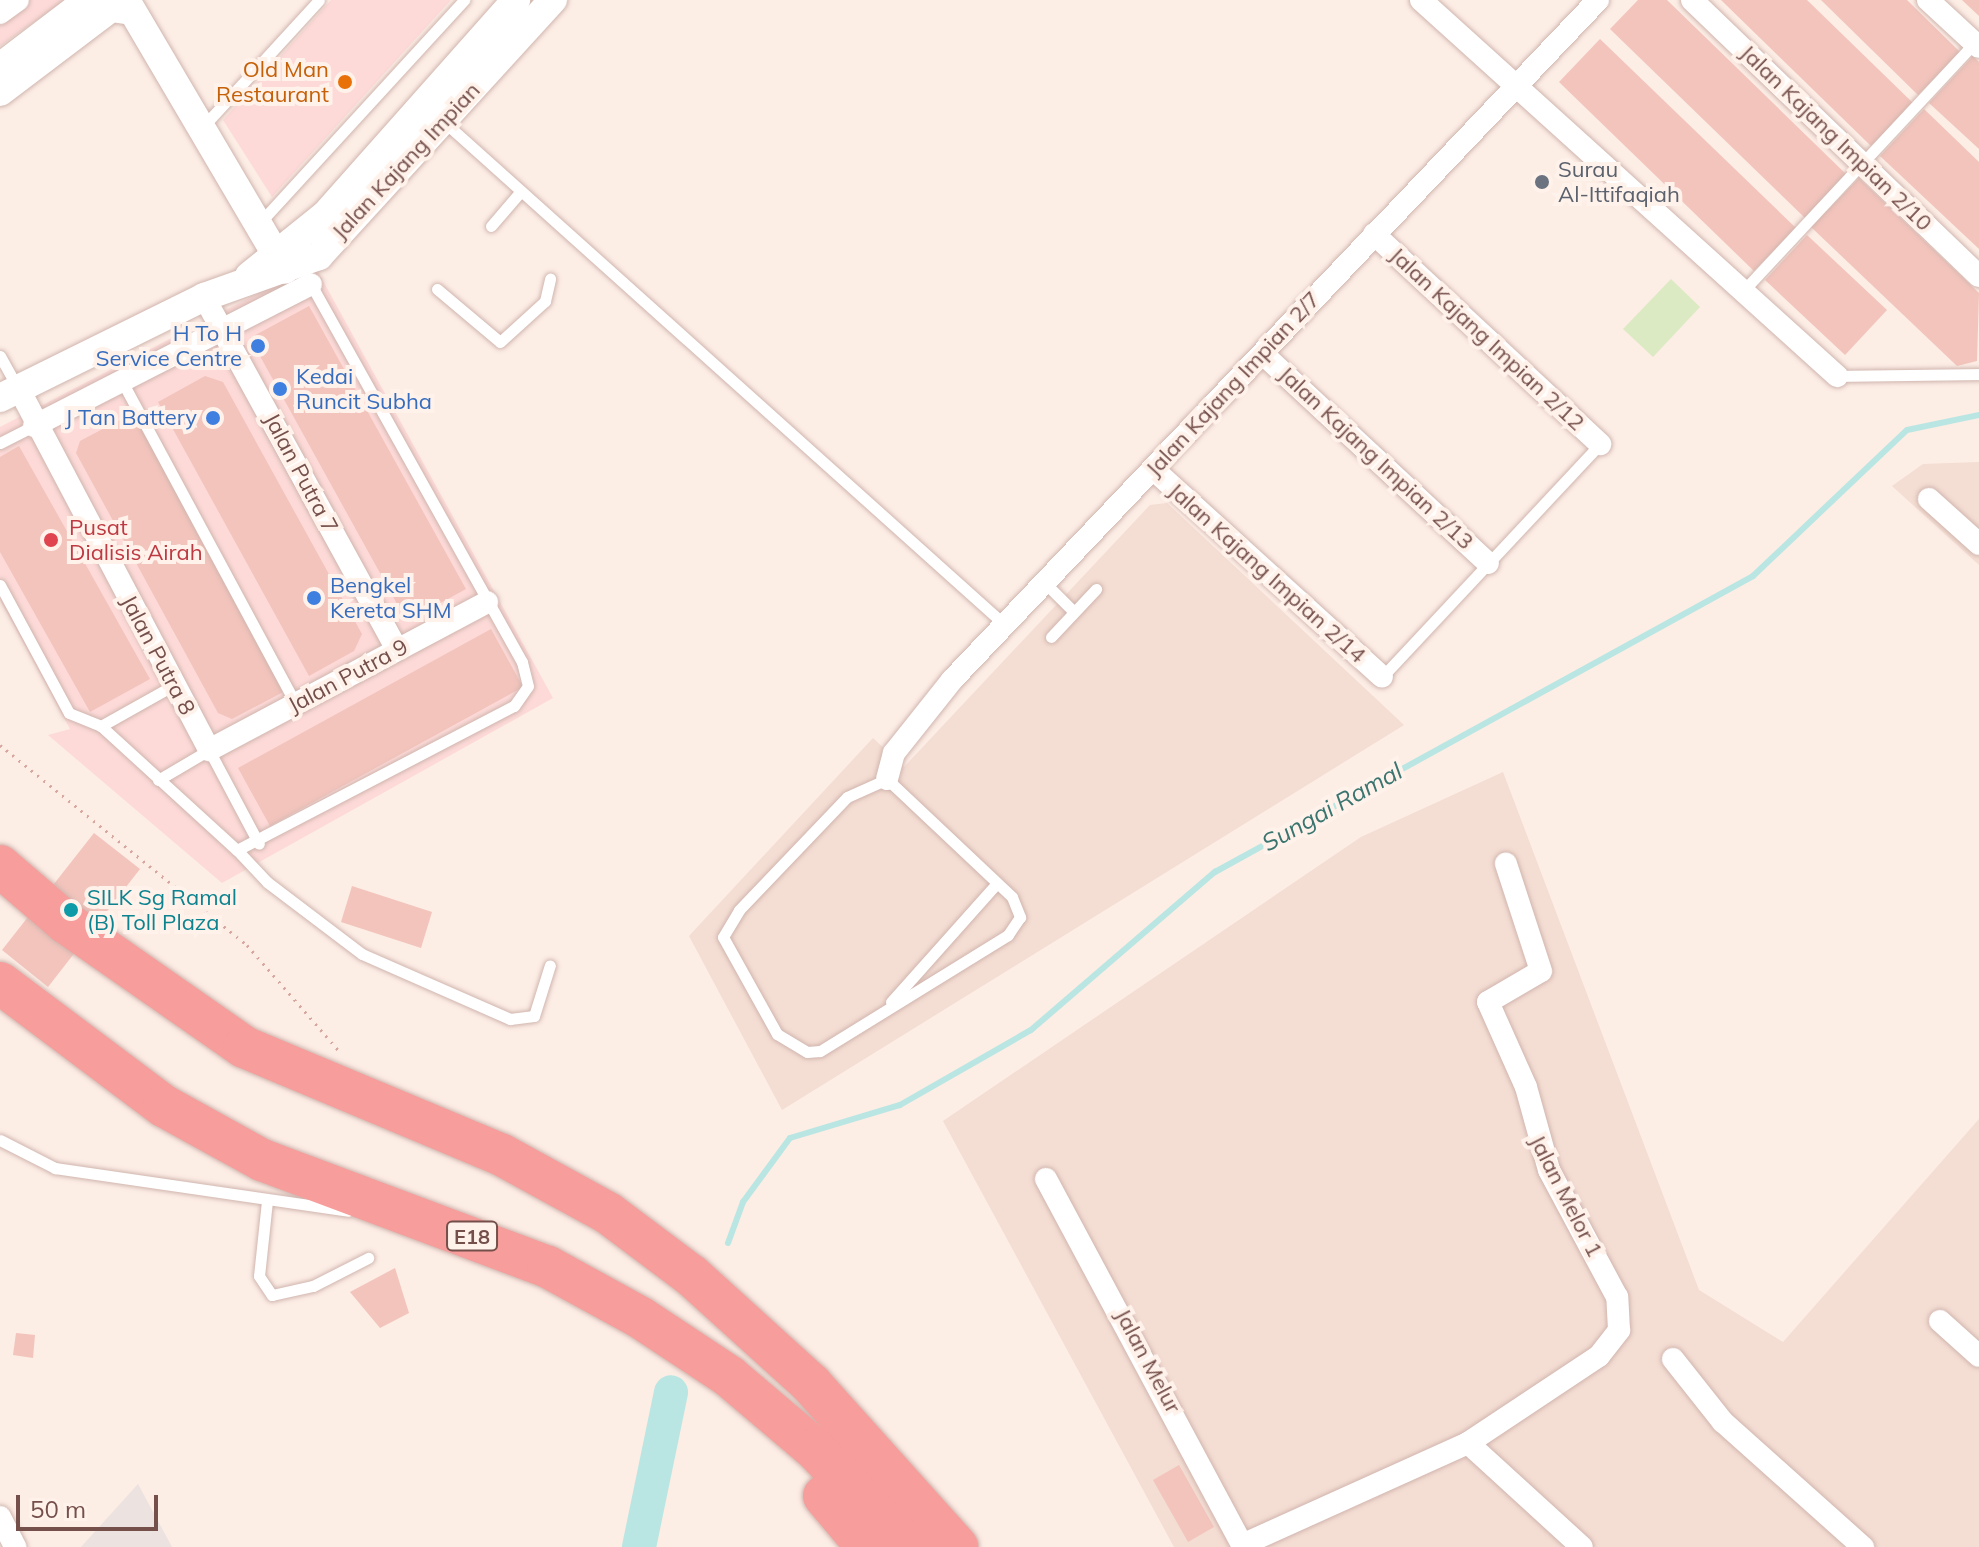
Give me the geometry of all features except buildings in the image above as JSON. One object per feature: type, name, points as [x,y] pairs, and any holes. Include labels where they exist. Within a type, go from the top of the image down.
[{"type":"highway","name":"E18","points":[[0,866],[135,974],[244,1047],[502,1155],[608,1213],[692,1276],[811,1384],[918,1530]]},
{"type":"highway","name":"E18","points":[[0,983],[102,1064],[238,1147],[548,1267],[730,1377],[918,1530],[957,1547]]},
{"type":"highway","points":[[548,1267],[728,1402],[867,1547]]},
{"type":"highway","points":[[918,1530],[984,1547]]},
{"type":"street","points":[[0,13],[18,0]]},
{"type":"street","points":[[0,67],[88,0]]},
{"type":"street","name":"Jalan Kajang Impian","points":[[292,265],[325,215],[422,102],[516,0]]},
{"type":"street","name":"Jalan Kajang Impian","points":[[9,394],[204,297],[292,265],[443,121],[553,0]]},
{"type":"street","points":[[1421,0],[1837,376]]},
{"type":"street","name":"Jalan Kajang Impian 2/7","points":[[887,779],[894,753],[1044,582],[1263,354],[1515,83],[1598,0]]},
{"type":"street","name":"Jalan Kajang Impian 2/10","points":[[1692,0],[1979,276]]},
{"type":"street","points":[[1928,0],[1977,45]]},
{"type":"street","points":[[138,5],[267,215],[292,265]]},
{"type":"street","points":[[0,92],[111,8],[138,5]]},
{"type":"street","points":[[138,5],[292,265]]},
{"type":"street","name":"Jalan Kajang Impian 2/12","points":[[1374,234],[1600,444]]},
{"type":"street","points":[[34,426],[124,385],[225,331],[292,265]]},
{"type":"street","name":"Jalan Putra 7","points":[[204,297],[397,650]]},
{"type":"street","name":"Jalan Kajang Impian 2/13","points":[[1263,354],[1488,563]]},
{"type":"street","name":"Jalan Putra 8","points":[[9,394],[34,426],[209,750]]},
{"type":"street","name":"Jalan Kajang Impian 2/14","points":[[1153,469],[1382,677]]},
{"type":"street","points":[[1929,499],[1979,544]]},
{"type":"street","name":"Jalan Putra 9","points":[[209,750],[487,602]]},
{"type":"street","name":"Jalan Melor 1","points":[[1242,1546],[1468,1443],[1599,1356],[1621,1319],[1597,1255],[1549,1170],[1526,1087],[1488,1002],[1541,971],[1506,864]]},
{"type":"street","name":"Jalan Melur","points":[[1046,1179],[1242,1546]]},
{"type":"street","points":[[1940,1321],[1979,1356]]},
{"type":"street","points":[[1673,1359],[1723,1422],[1863,1547]]},
{"type":"street","points":[[1468,1443],[1582,1547]]},
{"type":"street","points":[[0,1517],[15,1547]]},
{"type":"lane","points":[[210,119],[319,0]]},
{"type":"lane","points":[[267,215],[464,0]]},
{"type":"lane","points":[[1744,290],[1977,45]]},
{"type":"lane","points":[[422,102],[1005,625]]},
{"type":"lane","points":[[491,226],[521,191]]},
{"type":"lane","points":[[237,850],[259,844],[523,697],[527,675],[292,265]]},
{"type":"lane","points":[[437,289],[500,342],[545,301],[550,279]]},
{"type":"lane","points":[[0,356],[9,394]]},
{"type":"lane","points":[[1837,376],[1979,374]]},
{"type":"lane","points":[[124,385],[296,704]]},
{"type":"lane","points":[[0,443],[34,426]]},
{"type":"lane","points":[[1382,677],[1600,444]]},
{"type":"lane","points":[[1044,582],[1074,612]]},
{"type":"lane","points":[[0,585],[69,713],[101,726],[237,850],[362,954],[510,1019],[534,1016],[550,965]]},
{"type":"lane","points":[[1051,637],[1096,589]]},
{"type":"lane","points":[[101,726],[174,685]]},
{"type":"lane","points":[[158,780],[209,750],[259,844]]},
{"type":"lane","points":[[887,779],[997,883],[1018,907],[1008,935],[820,1051],[793,1047],[777,1034],[723,937],[739,910],[847,797],[887,779]]},
{"type":"lane","points":[[883,1012],[997,883]]},
{"type":"lane","points":[[0,1140],[55,1168],[116,1172],[267,1201],[436,1222]]},
{"type":"lane","points":[[267,1201],[259,1276],[272,1295],[313,1286],[368,1258]]},
{"type":"path","points":[[0,745],[247,945],[349,1063]]},
{"type":"shaded area","points":[[0,0],[65,0],[0,46]]},
{"type":"shaded area","points":[[331,0],[451,0],[272,197],[223,120]]},
{"type":"shaded area","points":[[318,272],[553,698],[222,883],[48,735],[70,729],[0,600],[0,427],[276,284]]},
{"type":"shaded area","points":[[1979,462],[1979,565],[1892,486],[1923,464]]},
{"type":"shaded area","points":[[1167,503],[1404,725],[782,1110],[689,936],[873,738],[904,767],[1150,505]]},
{"type":"shaded area","points":[[1503,772],[1699,1290],[1783,1342],[1979,1119],[1979,1547],[1174,1547],[943,1121],[1361,837]]},
{"type":"shaded area","points":[[138,1484],[172,1547],[81,1547]]},
{"type":"green space","points":[[1671,279],[1700,307],[1653,357],[1623,329]]},
{"type":"waterway","name":"Sungai Ramal","points":[[728,1243],[743,1202],[790,1138],[900,1105],[1031,1030],[1215,872],[1753,576],[1907,430],[1979,415]]},
{"type":"waterway","points":[[639,1547],[671,1392]]},
{"type":"place","name":"Old Man Restaurant","points":[[345,82]]},
{"type":"place","name":"Surau Al-Ittifaqiah","points":[[1542,182]]},
{"type":"place","name":"H To H Service Centre","points":[[258,346]]},
{"type":"place","name":"Kedai Runcit Subha","points":[[280,389]]},
{"type":"place","name":"J Tan Battery","points":[[213,418]]},
{"type":"place","name":"Pusat Dialisis Airah","points":[[51,540]]},
{"type":"place","name":"Bengkel Kereta SHM","points":[[314,598]]},
{"type":"place","name":"SILK Sg Ramal (B) Toll Plaza","points":[[71,910]]}]
